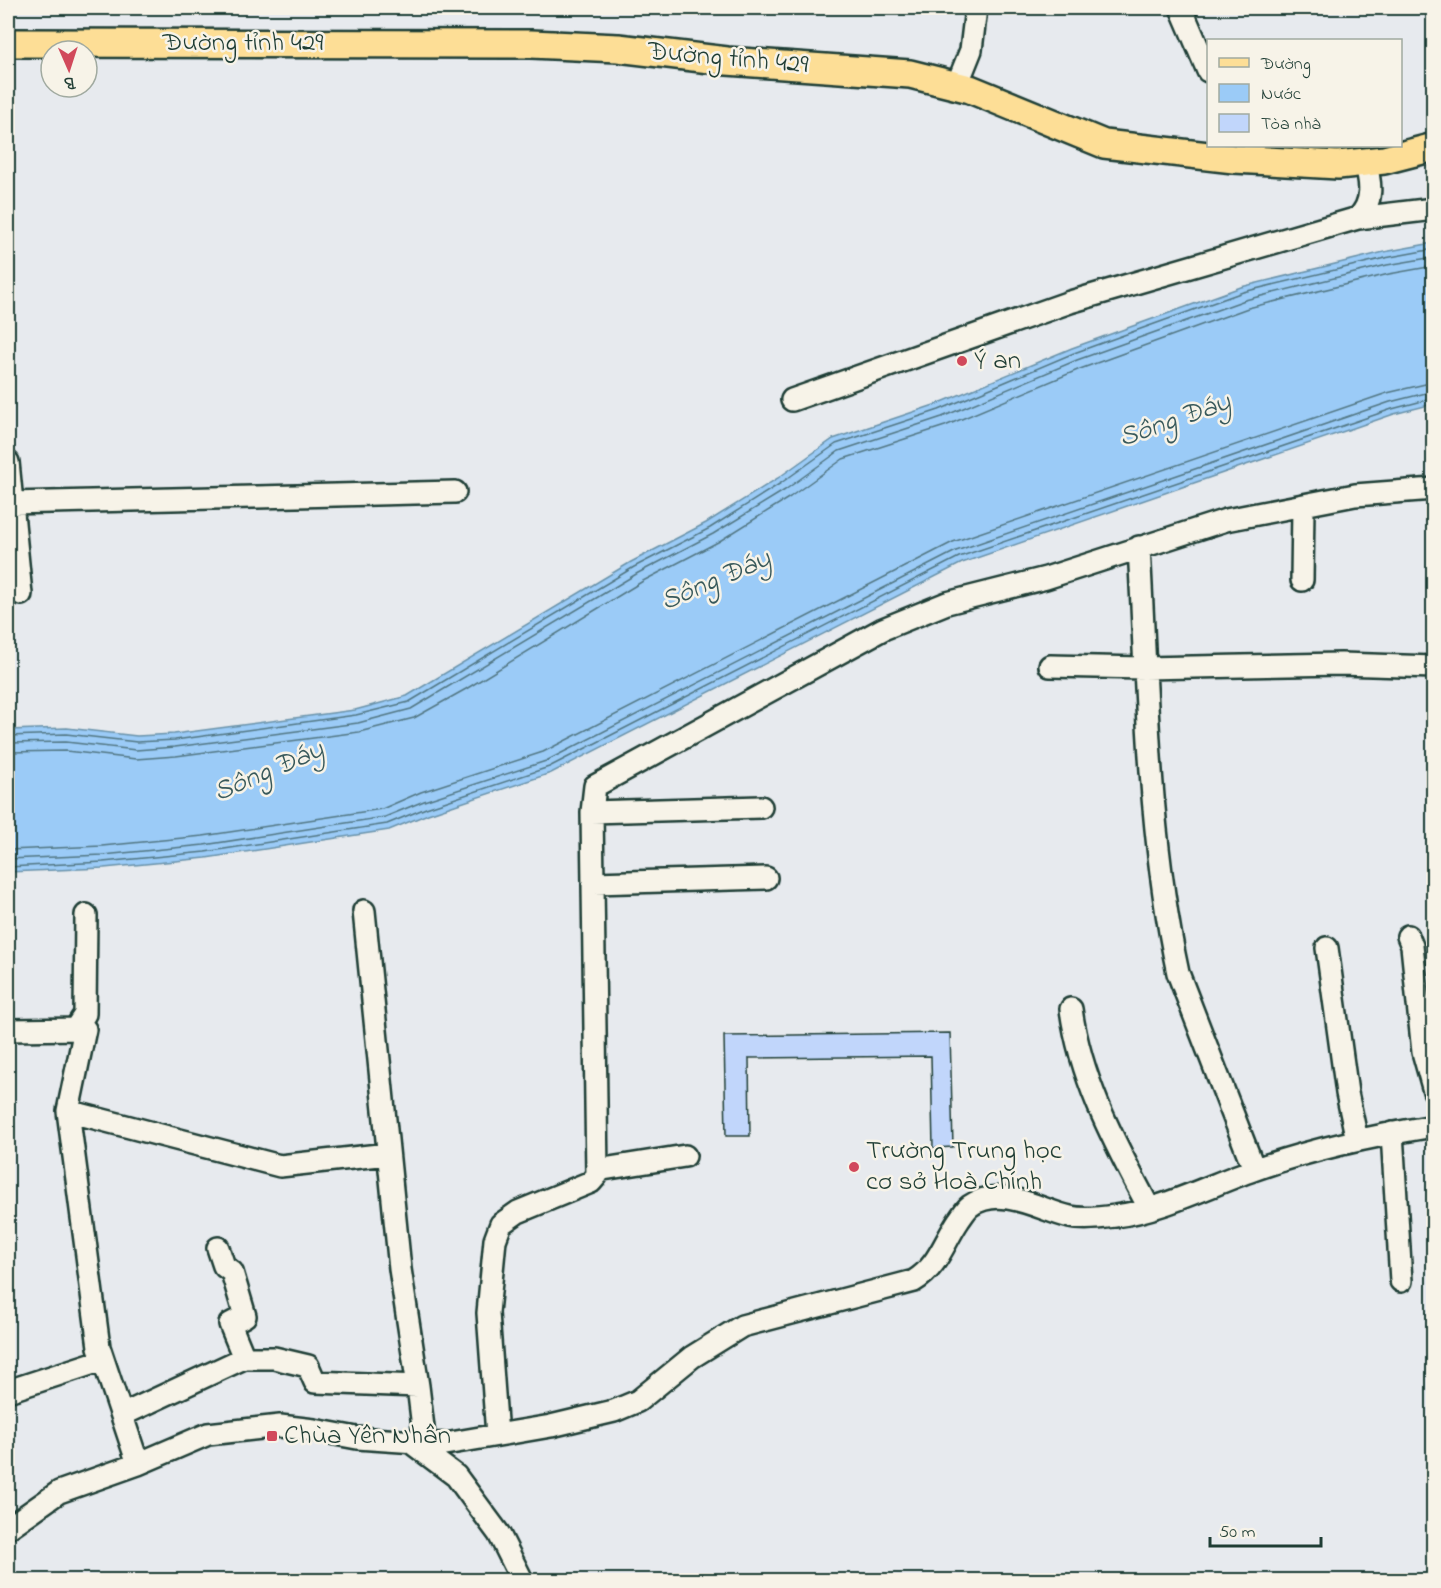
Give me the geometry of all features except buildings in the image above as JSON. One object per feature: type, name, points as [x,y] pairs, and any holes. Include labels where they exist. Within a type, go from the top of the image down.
[{"type":"main road","name":"Đường tỉnh 429","points":[[8,43],[531,44],[618,48],[727,62],[865,69],[910,74],[957,85],[1104,144],[1232,152],[1338,165],[1365,162],[1434,147]]},
{"type":"street","points":[[957,85],[971,50],[976,8]]},
{"type":"street","points":[[1181,8],[1207,66]]},
{"type":"street","points":[[1358,218],[1364,212],[1370,197],[1370,178],[1365,162]]},
{"type":"street","points":[[792,400],[1070,302],[1358,218],[1434,209]]},
{"type":"street","points":[[8,462],[21,594]]},
{"type":"street","points":[[498,1435],[488,1313],[495,1240],[501,1224],[518,1212],[591,1182],[597,1170],[593,1016],[592,812],[593,790],[599,783],[849,650],[883,629],[948,603],[1046,578],[1227,520],[1303,507],[1355,495],[1434,489]]},
{"type":"street","points":[[11,503],[455,492]]},
{"type":"street","points":[[1302,580],[1303,507]]},
{"type":"street","points":[[1139,547],[1144,668],[1158,837],[1178,973],[1254,1169]]},
{"type":"street","points":[[1050,666],[1144,668],[1299,664],[1434,667]]},
{"type":"street","points":[[592,812],[761,807]]},
{"type":"street","points":[[594,883],[766,878]]},
{"type":"street","points":[[364,911],[400,1269],[418,1386],[417,1442],[456,1476],[498,1534],[522,1581]]},
{"type":"street","points":[[75,1029],[85,1014],[86,915]]},
{"type":"street","points":[[1408,936],[1412,946],[1423,1052],[1434,1090]]},
{"type":"street","points":[[1327,948],[1340,1050],[1357,1140]]},
{"type":"street","points":[[1071,1009],[1077,1047],[1094,1097],[1108,1131],[1149,1208]]},
{"type":"street","points":[[8,1030],[85,1029],[68,1111],[99,1347],[138,1464]]},
{"type":"street","points":[[68,1111],[280,1166],[388,1154]]},
{"type":"street","points":[[8,1528],[59,1492],[138,1464],[208,1434],[252,1427],[291,1427],[357,1438],[445,1444],[551,1426],[614,1411],[638,1401],[692,1357],[742,1326],[914,1281],[926,1274],[936,1262],[951,1232],[969,1206],[993,1197],[1015,1200],[1071,1217],[1118,1216],[1149,1208],[1254,1169],[1329,1146],[1434,1126]]},
{"type":"street","points":[[1392,1133],[1401,1281]]},
{"type":"street","points":[[597,1170],[685,1156]]},
{"type":"street","points":[[218,1248],[224,1266],[232,1272],[245,1316],[230,1324],[243,1358]]},
{"type":"street","points":[[122,1415],[243,1358],[274,1358],[308,1366],[315,1382],[414,1383],[418,1386]]},
{"type":"street","points":[[8,1391],[103,1360]]},
{"type":"water","name":"Sông Đáy","points":[[1433,243],[1433,404],[1394,414],[962,563],[551,773],[428,814],[389,830],[206,858],[104,868],[8,872],[8,730],[67,728],[137,736],[174,734],[355,710],[407,696],[631,562],[706,523],[778,478],[833,439],[937,404],[1072,348],[1241,287],[1384,252]]},
{"type":"place","name":"Ý an","points":[[962,361]]},
{"type":"place","name":"Trường Trung học cơ sở Hoà Chính","points":[[854,1167]]},
{"type":"place","name":"Chùa Yên Nhân","points":[[272,1436]]}]
